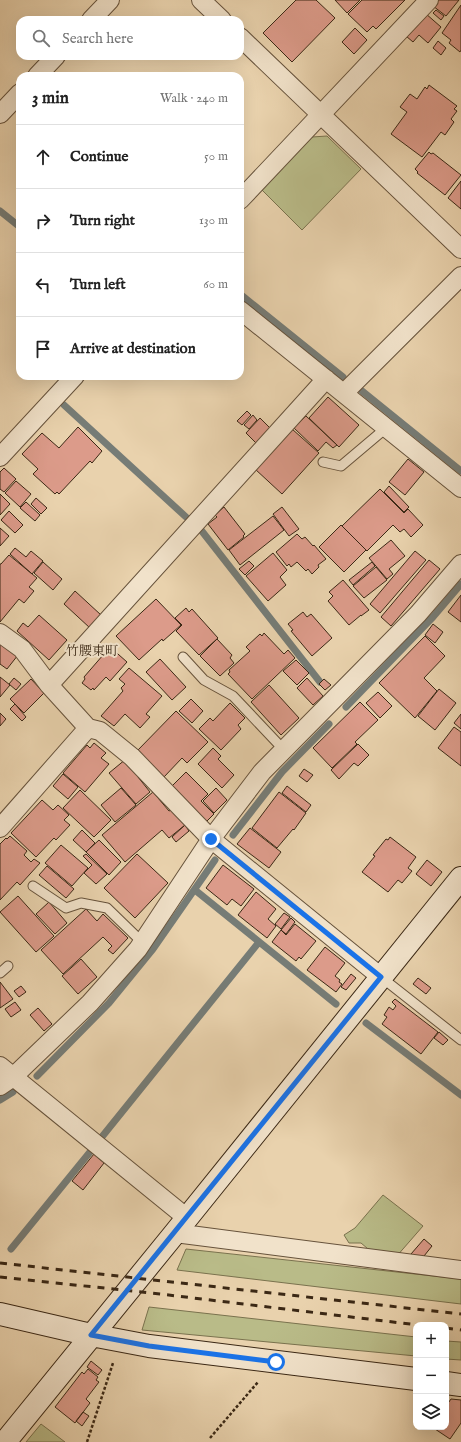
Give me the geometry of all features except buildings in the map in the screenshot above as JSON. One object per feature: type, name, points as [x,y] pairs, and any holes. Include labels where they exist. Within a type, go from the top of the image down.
[{"type":"street","points":[[95,16],[110,0]]},
{"type":"street","points":[[201,0],[218,16]]},
{"type":"street","points":[[244,196],[429,0]]},
{"type":"street","points":[[244,41],[461,249]]},
{"type":"street","points":[[41,72],[52,60]]},
{"type":"street","points":[[0,114],[16,97]]},
{"type":"street","points":[[344,393],[461,276]]},
{"type":"street","points":[[244,313],[461,488]]},
{"type":"street","points":[[49,685],[326,379]]},
{"type":"street","points":[[0,457],[72,380]]},
{"type":"street","points":[[461,564],[418,614],[262,772],[211,839],[142,942],[90,1003],[4,1077],[181,1226],[461,1270]]},
{"type":"street","points":[[0,633],[22,648],[49,685],[88,728],[100,732],[132,757],[211,839],[381,977]]},
{"type":"street","points":[[0,828],[88,728]]},
{"type":"street","points":[[5,1442],[461,878]]},
{"type":"street","points":[[0,1314],[91,1335],[149,1346],[413,1379]]},
{"type":"street","points":[[449,1383],[461,1385]]},
{"type":"lane","points":[[323,462],[341,466],[386,428]]},
{"type":"lane","points":[[183,657],[204,680],[233,696],[284,750]]},
{"type":"lane","points":[[33,886],[66,908],[81,903],[107,908],[142,942]]},
{"type":"lane","points":[[0,973],[8,966]]},
{"type":"lane","points":[[381,977],[461,1040]]},
{"type":"path","points":[[87,1442],[120,1341]]},
{"type":"path","points":[[210,1438],[276,1362]]},
{"type":"green space","points":[[327,136],[361,169],[302,230],[261,189],[312,137]]},
{"type":"green space","points":[[383,1195],[423,1226],[396,1257],[374,1254],[361,1243],[349,1243],[344,1235],[355,1228]]},
{"type":"green space","points":[[186,1249],[461,1279],[461,1304],[177,1270]]},
{"type":"green space","points":[[149,1307],[413,1337],[413,1356],[142,1330]]},
{"type":"green space","points":[[449,1341],[461,1342],[461,1360],[449,1359]]},
{"type":"green space","points":[[41,1424],[65,1442],[26,1442]]},
{"type":"waterway","points":[[0,211],[16,224]]},
{"type":"waterway","points":[[244,297],[343,377]]},
{"type":"waterway","points":[[362,391],[461,471]]},
{"type":"waterway","points":[[64,405],[186,517]]},
{"type":"waterway","points":[[201,530],[320,682]]},
{"type":"waterway","points":[[346,707],[433,617],[461,584]]},
{"type":"waterway","points":[[233,835],[282,772],[329,724]]},
{"type":"waterway","points":[[37,1076],[109,1003],[153,949],[215,860]]},
{"type":"waterway","points":[[195,890],[336,1004]]},
{"type":"waterway","points":[[101,1138],[259,942]]},
{"type":"waterway","points":[[366,1023],[461,1095]]},
{"type":"waterway","points":[[0,1100],[13,1092]]},
{"type":"waterway","points":[[11,1249],[90,1152]]},
{"type":"railway","points":[[0,1263],[461,1314]]},
{"type":"railway","points":[[0,1277],[160,1294],[413,1324]]},
{"type":"railway","points":[[449,1328],[461,1330]]},
{"type":"district","name":"竹腰東町","points":[[92,651]]},
{"type":"route","points":[[211,839],[381,977],[91,1335],[149,1346],[276,1362]]}]
